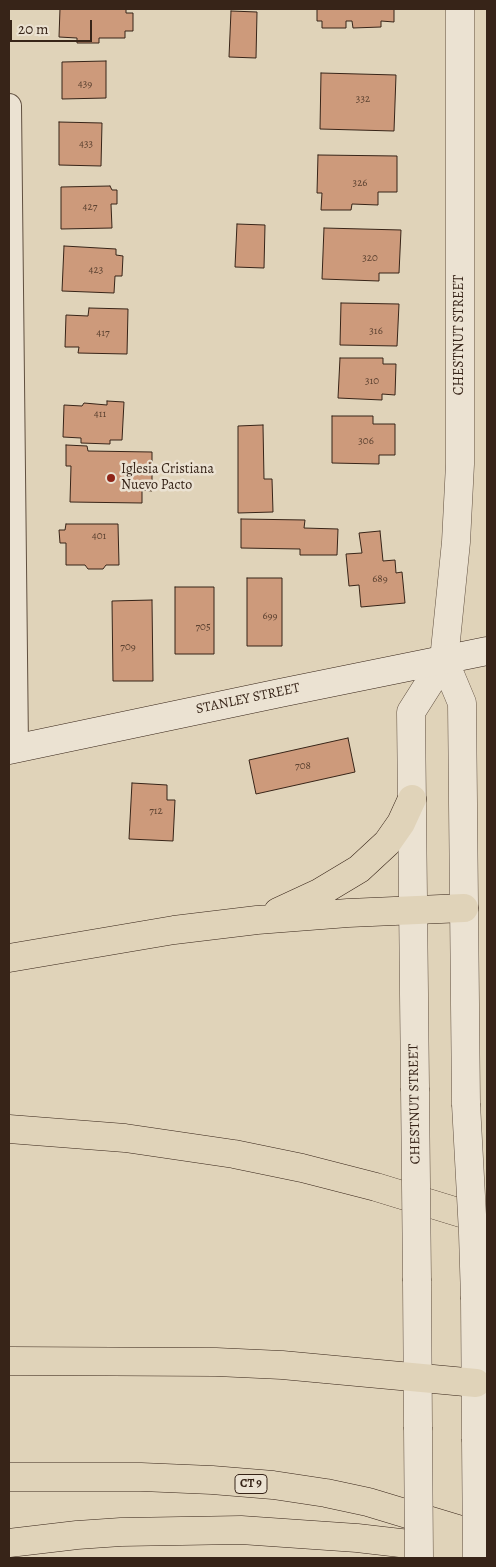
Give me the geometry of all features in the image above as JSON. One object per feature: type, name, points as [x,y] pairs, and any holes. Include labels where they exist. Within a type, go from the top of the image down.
[{"type":"highway","points":[[257,920],[319,893],[360,869],[387,843],[401,823],[412,799]]},
{"type":"highway","points":[[9,958],[174,930],[257,920],[464,908]]},
{"type":"highway","points":[[10,1129],[125,1138],[234,1154],[302,1168],[376,1187],[487,1221]]},
{"type":"highway","points":[[9,1361],[222,1362],[318,1368],[476,1383]]},
{"type":"highway","name":"CT 9","points":[[9,1477],[141,1477],[212,1480],[273,1486],[318,1492],[368,1502],[487,1538]]},
{"type":"highway","points":[[9,1543],[121,1532],[231,1530],[357,1538],[487,1553]]},
{"type":"street","name":"CHESTNUT STREET","points":[[419,1558],[411,712],[444,660],[456,542],[460,464],[460,9]]},
{"type":"street","points":[[9,106],[12,749]]},
{"type":"street","name":"STANLEY STREET","points":[[12,749],[487,651]]},
{"type":"street","name":"CHESTNUT STREET","points":[[444,660],[462,703],[466,1104],[475,1299],[477,1558]]},
{"type":"building","points":[[60,9],[126,9],[126,13],[133,13],[133,31],[125,31],[125,38],[99,38],[99,43],[77,43],[77,38],[59,37]]},
{"type":"building","points":[[317,9],[394,9],[394,22],[381,21],[381,27],[353,28],[352,21],[346,21],[346,28],[322,28],[322,21],[317,21]]},
{"type":"building","points":[[231,11],[257,12],[256,58],[229,57]]},
{"type":"building","points":[[106,61],[106,98],[62,99],[62,62]]},
{"type":"building","points":[[321,73],[396,75],[394,131],[320,129]]},
{"type":"building","points":[[59,122],[102,123],[101,166],[59,165]]},
{"type":"building","points":[[318,155],[397,156],[397,192],[378,192],[378,205],[352,204],[351,210],[321,210],[322,193],[317,193]]},
{"type":"building","points":[[110,186],[112,190],[117,190],[117,204],[111,204],[112,228],[61,229],[61,187]]},
{"type":"building","points":[[237,224],[265,225],[264,268],[235,267]]},
{"type":"building","points":[[324,228],[401,230],[399,273],[379,273],[379,281],[322,279]]},
{"type":"building","points":[[64,246],[116,249],[116,255],[123,256],[122,276],[115,276],[114,293],[62,291]]},
{"type":"building","points":[[341,303],[399,304],[397,346],[340,345]]},
{"type":"building","points":[[89,308],[128,309],[127,354],[78,353],[79,347],[65,347],[66,315],[88,316]]},
{"type":"building","points":[[340,358],[383,358],[383,364],[396,364],[395,395],[382,394],[382,400],[338,398]]},
{"type":"building","points":[[107,401],[124,402],[122,440],[110,440],[110,444],[81,443],[81,438],[63,437],[64,405],[82,406],[84,403],[107,405]]},
{"type":"building","points":[[332,416],[373,416],[373,424],[395,424],[395,455],[379,455],[379,464],[332,463]]},
{"type":"building","points":[[263,425],[264,479],[272,479],[273,512],[238,513],[238,426]]},
{"type":"building","name":"Iglesia Cristiana Nuevo Pacto","points":[[66,445],[87,446],[88,451],[152,452],[152,491],[142,490],[142,503],[70,502],[71,466],[66,466]]},
{"type":"building","points":[[241,519],[305,520],[304,528],[338,529],[337,555],[300,555],[300,549],[241,548]]},
{"type":"building","points":[[66,524],[118,524],[119,565],[106,565],[103,569],[88,569],[85,565],[66,565],[66,543],[60,543],[59,530],[65,530]]},
{"type":"building","points":[[380,531],[383,561],[395,560],[396,573],[402,572],[405,603],[361,607],[359,585],[349,586],[346,554],[362,553],[359,533]]},
{"type":"building","points":[[247,578],[282,578],[282,646],[247,646]]},
{"type":"building","points":[[175,587],[214,587],[214,654],[175,654]]},
{"type":"building","points":[[152,600],[153,681],[113,681],[112,601]]},
{"type":"building","points":[[348,738],[355,772],[256,794],[249,760]]},
{"type":"building","points":[[132,783],[167,785],[167,800],[175,800],[173,841],[129,839]]},
{"type":"place","name":"Iglesia Cristiana Nuevo Pacto","points":[[111,478]]}]
